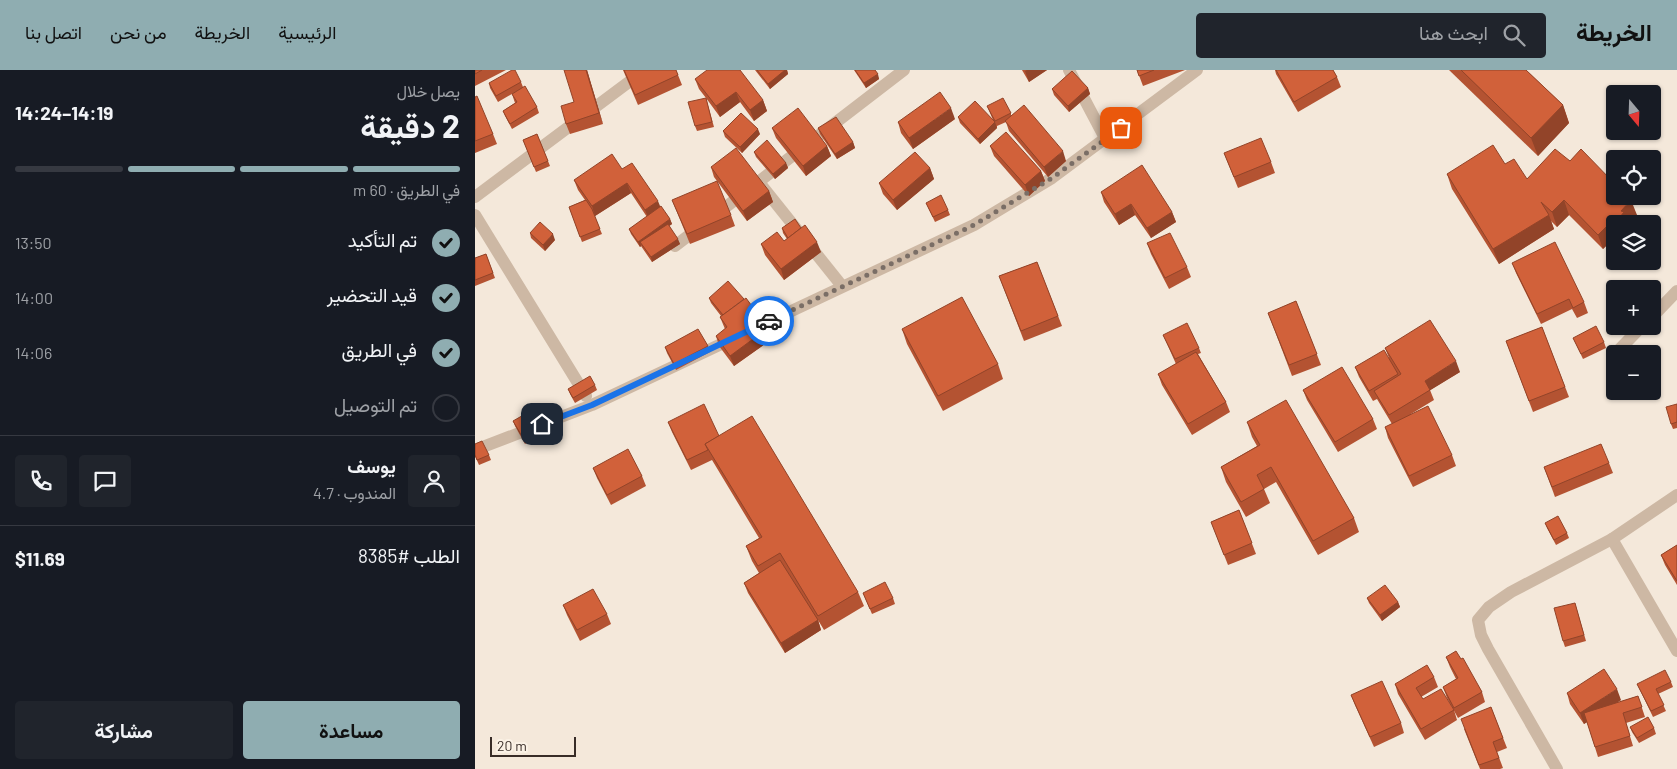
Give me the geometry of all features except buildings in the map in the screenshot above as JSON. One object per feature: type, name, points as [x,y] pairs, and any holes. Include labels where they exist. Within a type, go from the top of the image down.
[{"type":"street","points":[[475,197],[597,99],[645,70]]},
{"type":"street","points":[[675,246],[904,70]]},
{"type":"street","points":[[1069,70],[1105,140]]},
{"type":"street","points":[[475,450],[592,405],[841,286],[974,225],[1052,178],[1197,70]]},
{"type":"street","points":[[759,182],[841,286]]},
{"type":"street","points":[[475,215],[592,405]]},
{"type":"street","points":[[1661,308],[1677,291]]},
{"type":"street","points":[[1624,345],[1633,335]]},
{"type":"street","points":[[1557,769],[1487,649],[1477,620],[1489,607],[1511,592],[1612,539],[1677,495]]},
{"type":"street","points":[[1612,539],[1677,651]]},
{"type":"way so far","points":[[769,321],[974,225],[1052,178],[1121,128]]},
{"type":"route","points":[[542,424],[592,405],[769,321]]}]
